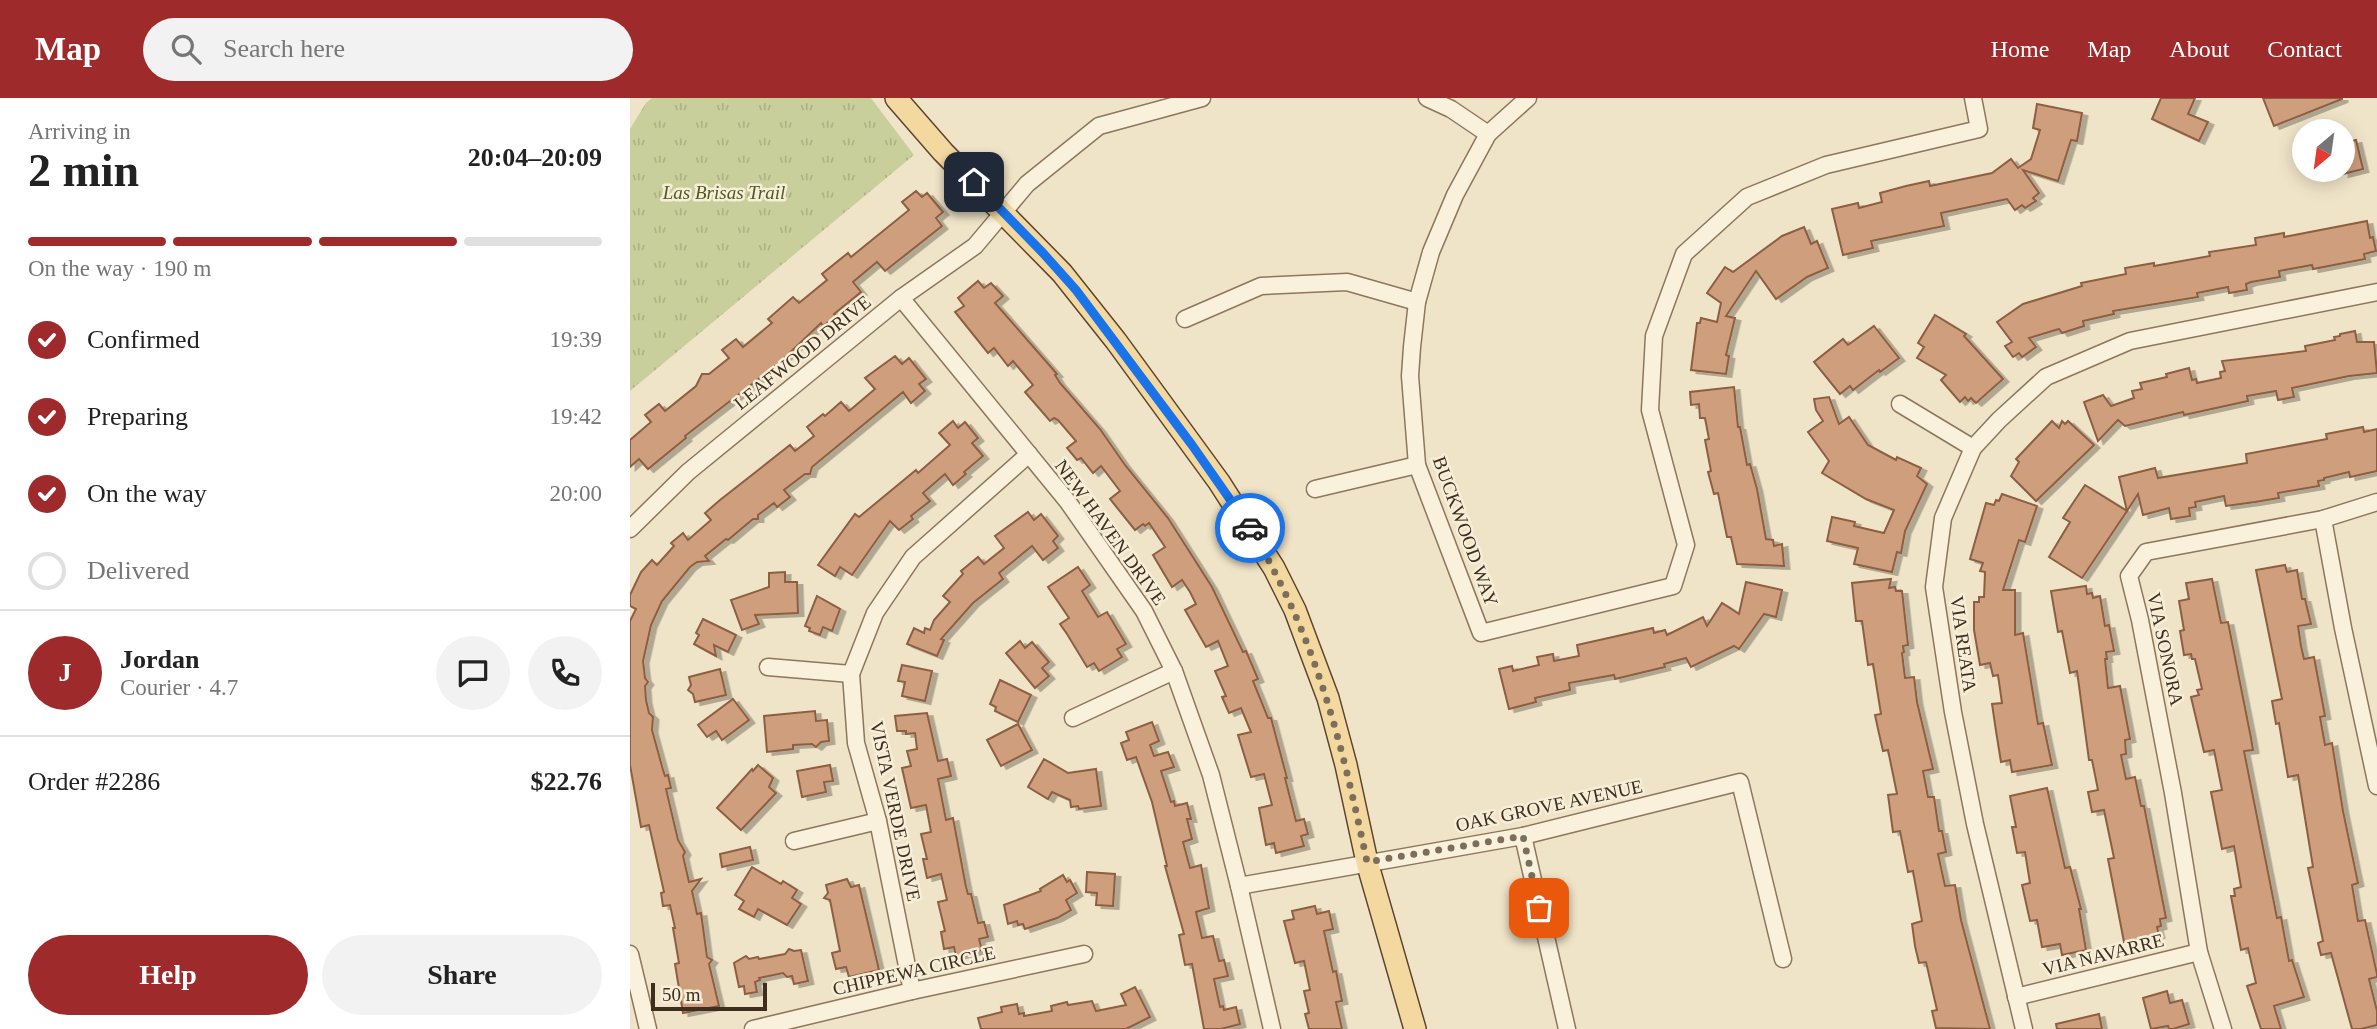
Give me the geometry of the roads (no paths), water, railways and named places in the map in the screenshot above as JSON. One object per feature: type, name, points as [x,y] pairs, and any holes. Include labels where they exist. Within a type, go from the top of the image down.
[{"type":"main road","points":[[896,98],[943,152],[1062,273],[1116,341],[1219,482],[1274,568],[1295,610],[1328,698],[1367,862],[1415,1029]]},
{"type":"street","name":"LEAFWOOD DRIVE","points":[[630,529],[688,472],[901,298],[975,246],[1027,184],[1099,126],[1202,98]]},
{"type":"street","points":[[1427,98],[1451,109],[1488,134]]},
{"type":"street","name":"BUCKWOOD WAY","points":[[1528,98],[1488,134],[1455,195],[1431,252],[1417,302],[1410,376],[1417,466],[1481,633],[1673,586],[1686,545],[1650,410],[1654,337],[1684,254],[1747,197],[1826,165],[1979,129],[1973,98]]},
{"type":"street","points":[[1185,319],[1261,286],[1347,282],[1417,302]]},
{"type":"street","name":"VIA REATA","points":[[2024,1029],[1975,824],[1953,712],[1934,587],[1943,518],[1973,448],[2046,377],[2130,341],[2377,292]]},
{"type":"street","name":"NEW HAVEN DRIVE","points":[[901,298],[1068,502],[1138,601],[1174,671],[1211,775],[1272,1029]]},
{"type":"street","points":[[1900,404],[1973,448]]},
{"type":"street","name":"VISTA VERDE DRIVE","points":[[912,991],[878,821],[856,743],[851,674],[875,613],[913,557],[1028,454]]},
{"type":"street","points":[[1315,489],[1417,466]]},
{"type":"street","name":"VIA SONORA","points":[[2223,1029],[2199,952],[2173,793],[2129,576],[2146,552],[2323,519],[2377,502]]},
{"type":"street","points":[[2323,519],[2377,786]]},
{"type":"street","points":[[768,667],[851,674]]},
{"type":"street","points":[[1073,718],[1174,671]]},
{"type":"street","name":"OAK GROVE AVENUE","points":[[1239,886],[1523,836],[1740,782],[1783,959]]},
{"type":"street","points":[[794,841],[878,821]]},
{"type":"street","points":[[1523,836],[1567,1029]]},
{"type":"street","name":"VIA NAVARRE","points":[[2016,997],[2199,952]]},
{"type":"street","points":[[630,954],[648,1029]]},
{"type":"street","name":"CHIPPEWA CIRCLE","points":[[753,1029],[1084,954]]},
{"type":"park label","name":"Las Brisas Trail","points":[[724,192]]}]
